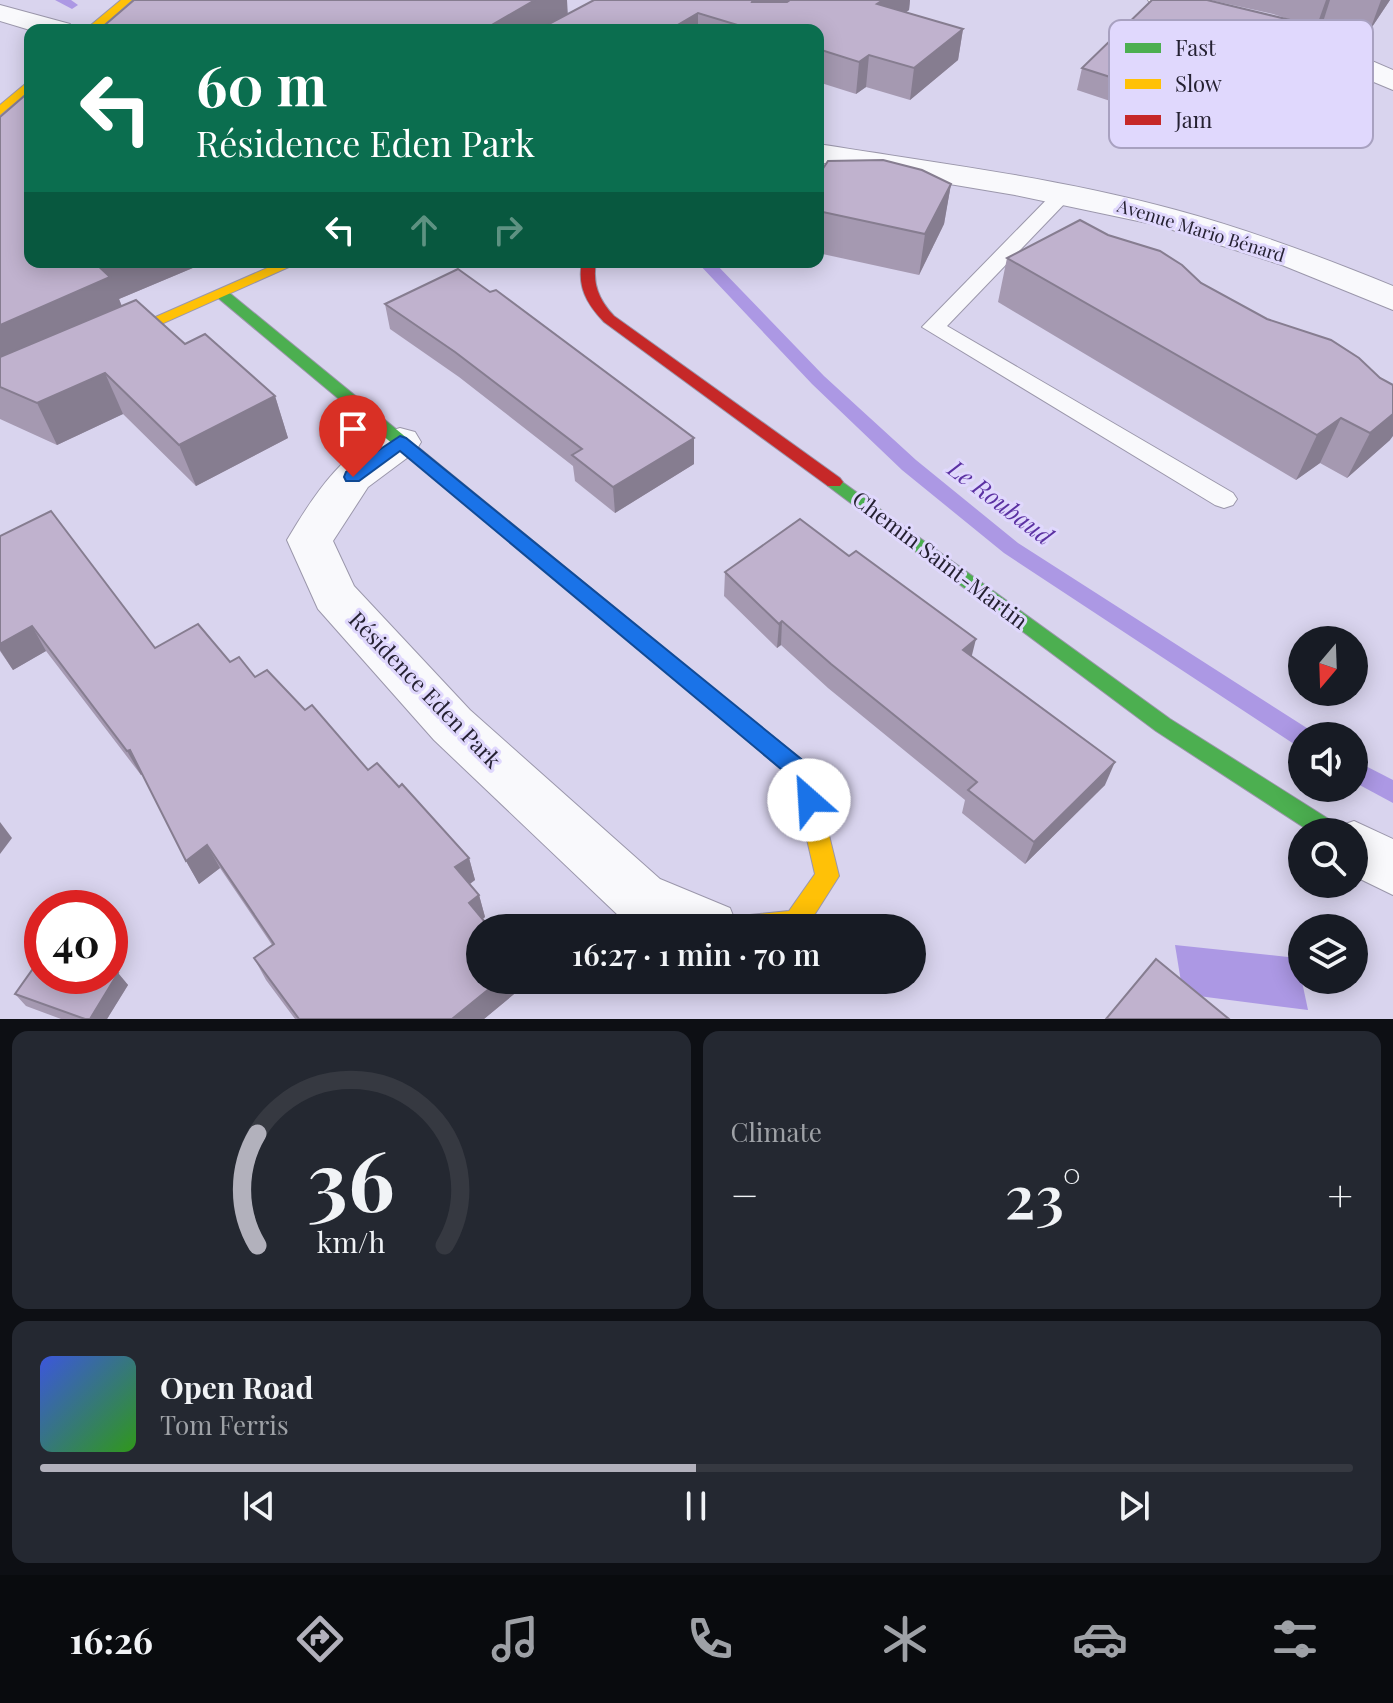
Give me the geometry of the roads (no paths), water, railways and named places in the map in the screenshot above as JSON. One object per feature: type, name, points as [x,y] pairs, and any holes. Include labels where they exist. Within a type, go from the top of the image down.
[{"type":"street","points":[[98,24],[127,0]]},
{"type":"street","points":[[1161,0],[1250,20]]},
{"type":"street","points":[[0,13],[39,24]]},
{"type":"street","points":[[0,33],[24,40]]},
{"type":"street","points":[[1373,72],[1393,81]]},
{"type":"street","points":[[0,111],[24,89]]},
{"type":"street","name":"Avenue Mario Bénard","points":[[824,135],[905,151],[1015,185]]},
{"type":"street","name":"Avenue Mario Bénard","points":[[824,154],[1015,185],[1165,217],[1294,258],[1393,299]]},
{"type":"street","name":"Avenue Mario Bénard","points":[[1294,258],[1393,279]]},
{"type":"street","points":[[0,391],[280,268]]},
{"type":"street","name":"Chemin Saint-Martin","points":[[589,268],[587,287],[596,309],[626,333],[877,513],[1113,690],[1254,788],[1306,818]]},
{"type":"street","points":[[222,294],[803,774],[827,876],[801,914]]},
{"type":"street","name":"Résidence Eden Park","points":[[400,442],[353,477],[310,540],[335,596],[452,725],[640,898],[677,914]]},
{"type":"street","points":[[1368,854],[1393,869]]},
{"type":"lane","points":[[1063,194],[933,327],[1224,499]]},
{"type":"waterway","points":[[61,0],[72,5]]},
{"type":"waterway","name":"Le Roubaud","points":[[711,268],[818,380],[909,465],[1011,548],[1288,728]]},
{"type":"waterway","name":"Le Roubaud","points":[[1368,778],[1393,792]]}]
